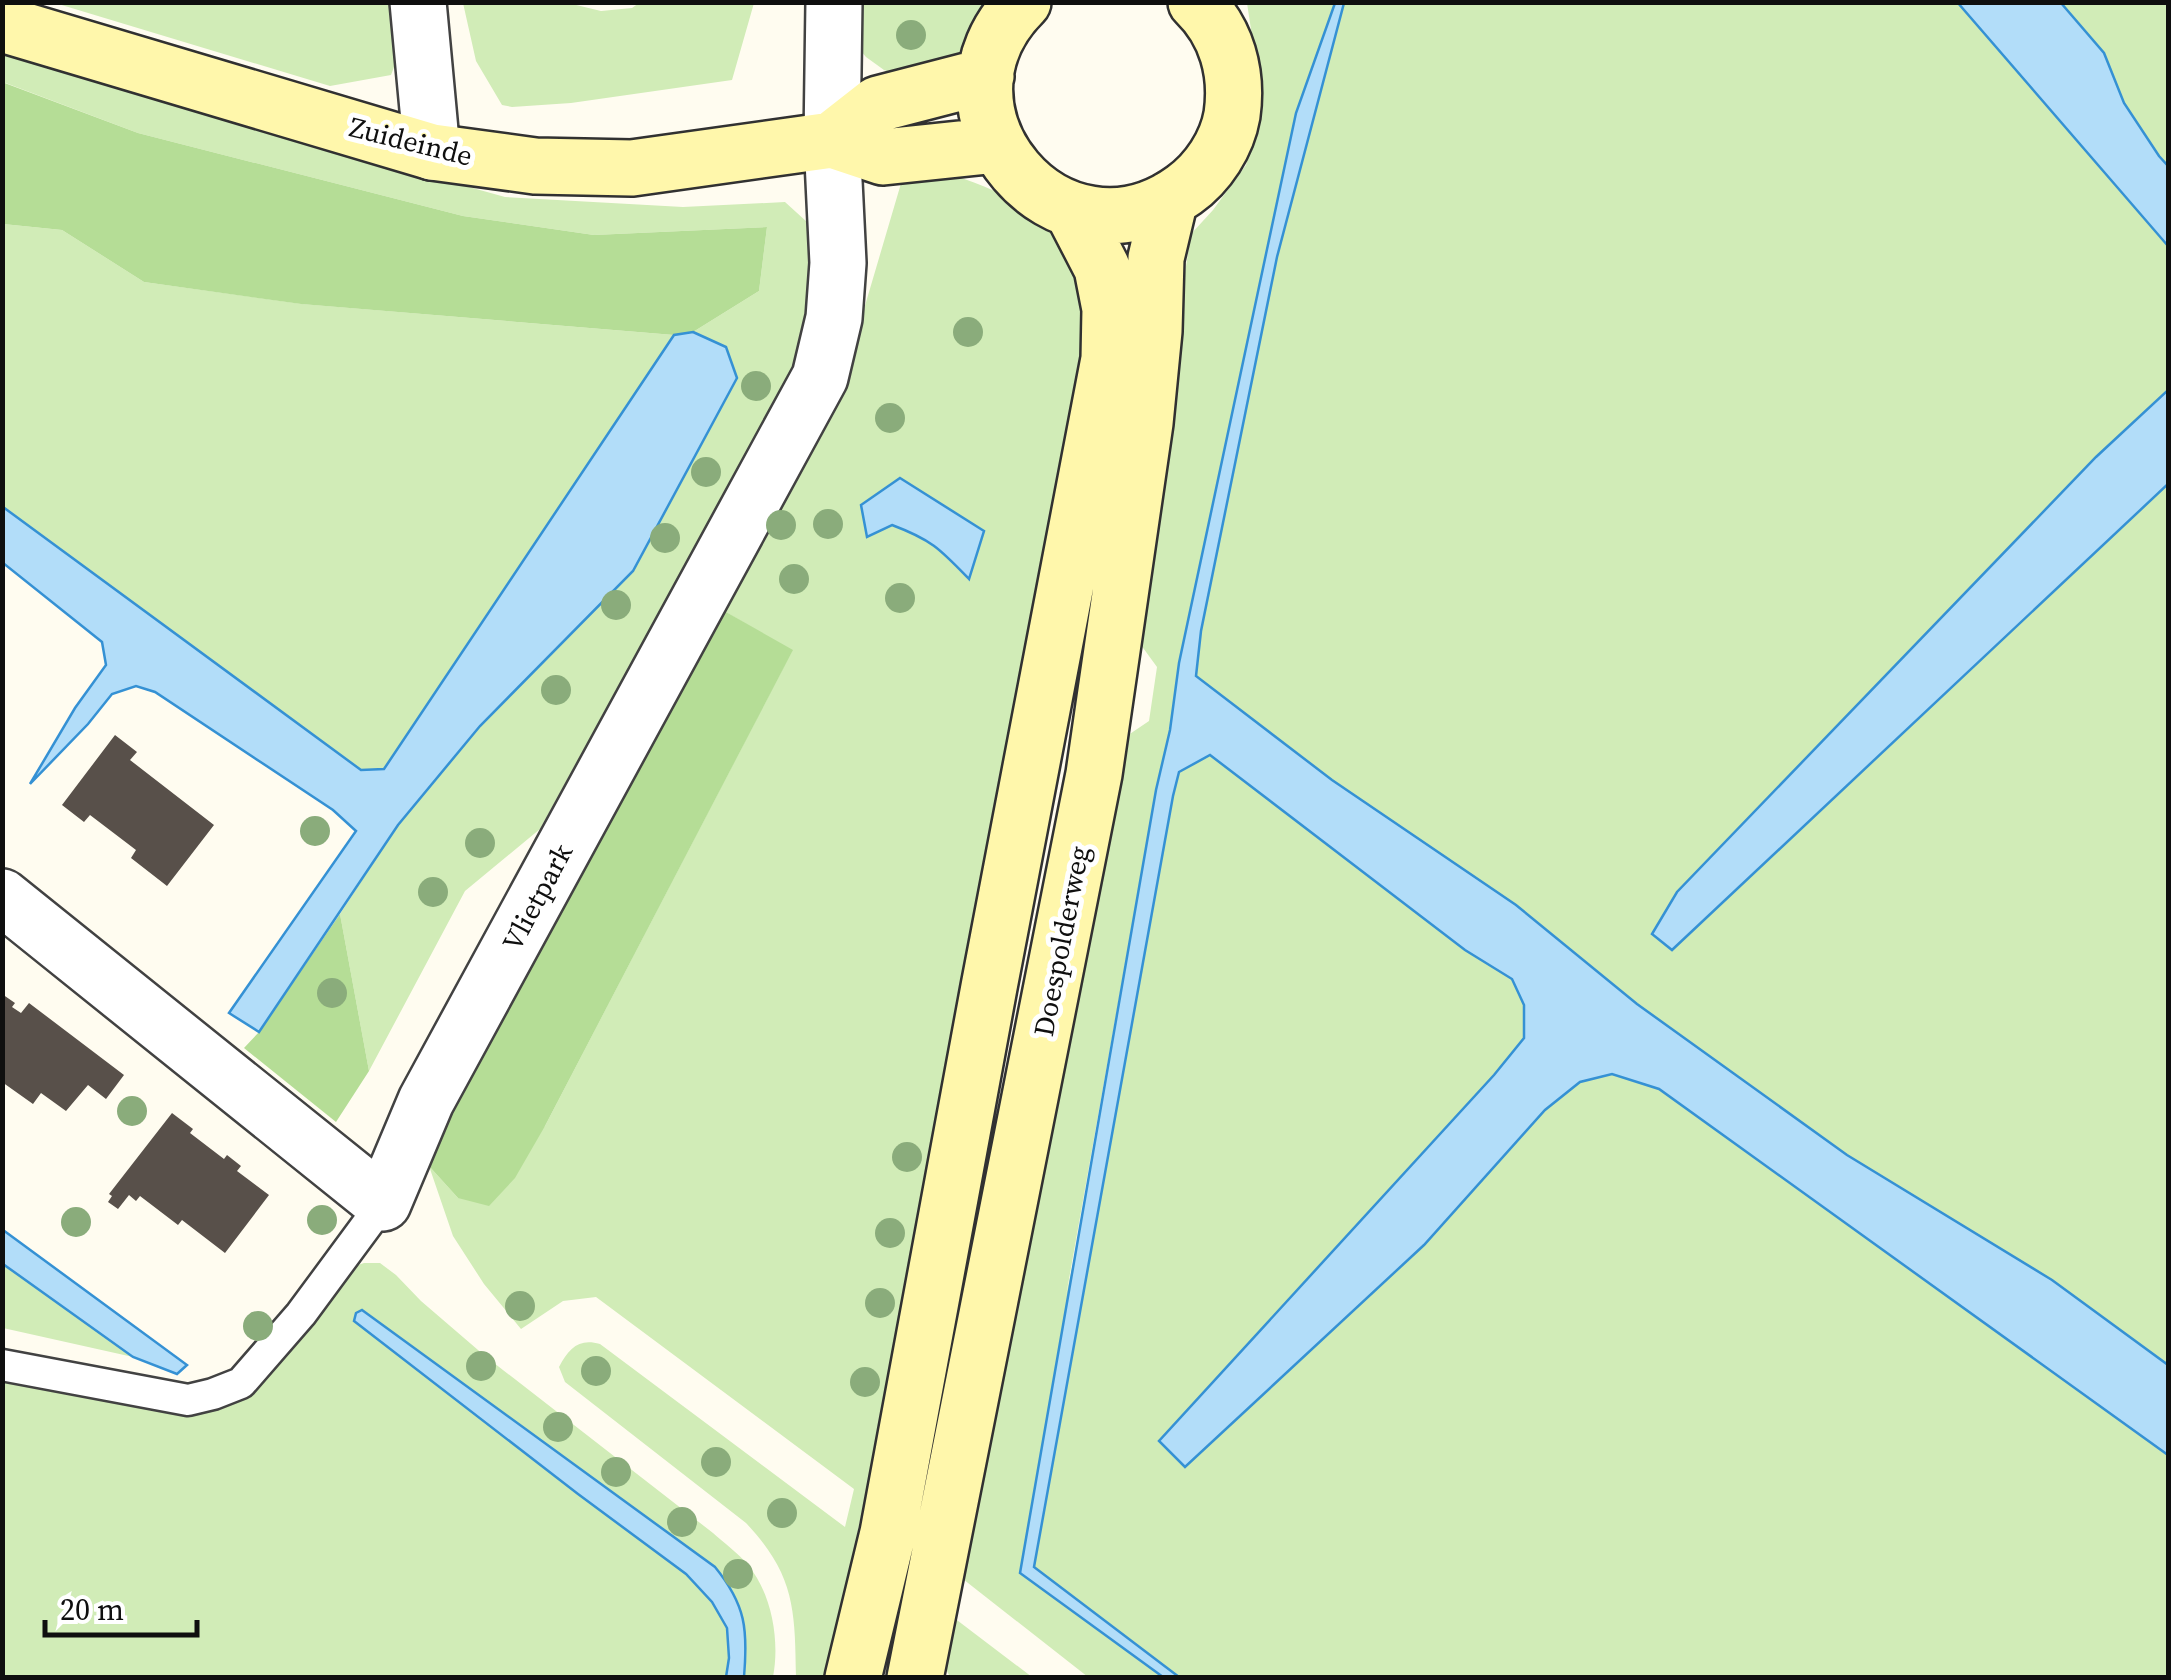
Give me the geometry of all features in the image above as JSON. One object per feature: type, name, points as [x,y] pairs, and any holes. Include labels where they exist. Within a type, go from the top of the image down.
[{"type":"main road","points":[[1023,2],[995,41],[986,76],[985,100],[997,145],[1015,173],[1056,204],[1105,216],[1155,208],[1170,200],[1202,175],[1224,141],[1234,82],[1211,10]]},
{"type":"main road","name":"Zuideinde","points":[[2,24],[432,152],[535,166],[632,168],[832,140],[883,158],[997,145]]},
{"type":"main road","points":[[832,140],[878,104],[986,76]]},
{"type":"main road","name":"Doespolderweg","points":[[915,1678],[1094,774],[1145,423],[1156,258],[1170,200]]},
{"type":"main road","points":[[853,1678],[888,1533],[1110,359],[1110,309],[1102,268],[1072,210]]},
{"type":"street","points":[[418,2],[432,152]]},
{"type":"street","name":"Vlietpark","points":[[383,1202],[426,1101],[820,377],[834,318],[838,263],[832,140],[834,2]]},
{"type":"street","points":[[2,897],[383,1202]]},
{"type":"lane","points":[[2,1364],[188,1400],[242,1383],[301,1314],[383,1202]]},
{"type":"green space","points":[[55,3],[392,3],[405,38],[391,75],[330,86]]},
{"type":"green space","points":[[463,3],[568,3],[601,11],[632,8],[639,3],[754,3],[732,80],[571,103],[512,107],[502,105],[476,61]]},
{"type":"green space","points":[[861,3],[1000,3],[948,63],[901,76],[884,70],[855,44]]},
{"type":"green space","points":[[1247,3],[1958,3],[2168,246],[2168,390],[2096,457],[1672,949],[2168,484],[2168,1365],[2052,1280],[1847,1155],[1637,1004],[1516,905],[1332,780],[1179,663],[1066,1296],[1179,772],[1211,754],[1465,950],[1512,979],[1524,1005],[1524,1038],[1160,1440],[1185,1466],[1424,1245],[1545,1110],[1581,1082],[1612,1074],[1659,1089],[2168,1455],[2168,1677],[1088,1677],[954,1572],[1109,748],[1149,721],[1157,667],[1130,630],[1191,234],[1246,165],[1262,102]]},
{"type":"green space","points":[[2061,3],[2168,3],[2168,166],[2124,103],[2104,53]]},
{"type":"green space","points":[[2,45],[347,153],[505,197],[683,207],[785,202],[807,222],[814,244],[814,301],[795,365],[540,829],[465,891],[369,1071],[340,914],[398,825],[480,726],[633,571],[726,347],[693,332],[759,291],[767,227],[594,235],[463,216],[138,133],[3,82]]},
{"type":"green space","points":[[2,82],[138,133],[463,216],[594,235],[767,227],[759,291],[693,332],[674,335],[301,304],[144,282],[62,230],[3,224]]},
{"type":"green space","points":[[948,173],[1008,197],[1044,219],[1072,249],[1083,268],[1092,330],[829,1677],[796,1677],[789,1594],[762,1542],[746,1523],[565,1382],[559,1367],[575,1346],[586,1342],[600,1344],[845,1527],[854,1489],[596,1297],[563,1301],[521,1329],[484,1284],[453,1236],[429,1166],[458,1198],[545,1126],[792,651],[719,608],[859,326],[902,180]],"holes":[[[900,478],[968,578],[936,544],[892,525],[882,528]]]},
{"type":"green space","points":[[3,224],[62,230],[144,282],[302,304],[674,335],[384,769],[361,770],[3,507]]},
{"type":"green space","points":[[719,608],[793,650],[515,1178],[489,1206],[458,1198],[429,1166],[444,1117]]},
{"type":"green space","points":[[340,914],[369,1071],[336,1122],[244,1048]]},
{"type":"green space","points":[[380,1263],[396,1275],[485,1356],[744,1561],[763,1590],[772,1618],[773,1677],[744,1677],[746,1654],[715,1567],[356,1313],[354,1321],[686,1574],[712,1602],[727,1628],[726,1677],[3,1678],[3,1373],[143,1408],[194,1412],[217,1407],[240,1398],[260,1381],[352,1267]]},
{"type":"green space","points":[[3,1264],[133,1357],[3,1328]]},
{"type":"green space","points":[[945,1611],[1032,1677],[950,1677],[936,1650]]},
{"type":"water","points":[[1335,3],[1344,3],[1277,257],[1201,631],[1196,676],[1332,780],[1516,905],[1637,1004],[1847,1155],[2052,1280],[2168,1365],[2168,1455],[1659,1089],[1612,1074],[1580,1082],[1545,1110],[1424,1245],[1185,1467],[1159,1441],[1524,1038],[1524,1005],[1512,979],[1465,950],[1210,755],[1179,772],[1173,796],[1034,1567],[1179,1677],[1163,1677],[1020,1573],[1179,663],[1296,113]]},
{"type":"water","points":[[1958,3],[2061,3],[2104,53],[2124,103],[2168,166],[2168,246]]},
{"type":"water","points":[[693,332],[726,347],[737,378],[633,571],[480,726],[398,825],[259,1032],[229,1013],[356,831],[333,810],[155,692],[136,686],[112,694],[30,784],[106,665],[102,642],[3,563],[3,507],[361,770],[384,769],[674,335]]},
{"type":"water","points":[[2168,390],[2168,484],[1672,950],[1652,934],[1677,892],[2096,457]]},
{"type":"water","points":[[900,478],[984,531],[969,579],[935,546],[906,530],[892,525],[867,537],[861,505]]},
{"type":"water","points":[[3,1230],[187,1365],[177,1374],[133,1357],[3,1264]]},
{"type":"water","points":[[362,1310],[715,1567],[733,1594],[743,1619],[744,1677],[726,1677],[727,1628],[712,1602],[686,1574],[354,1321],[356,1313]]},
{"type":"building","points":[[115,735],[137,752],[130,760],[214,825],[167,886],[131,858],[136,850],[90,815],[84,822],[62,805]]},
{"type":"building","points":[[2,994],[21,1013],[29,1003],[124,1075],[106,1099],[88,1085],[66,1111],[41,1093],[33,1104],[2,1082]]},
{"type":"building","points":[[172,1113],[193,1129],[190,1133],[224,1159],[227,1155],[241,1166],[237,1171],[269,1195],[225,1253],[182,1220],[178,1225],[140,1196],[136,1201],[129,1195],[118,1209],[108,1202],[112,1196],[109,1194]]}]
